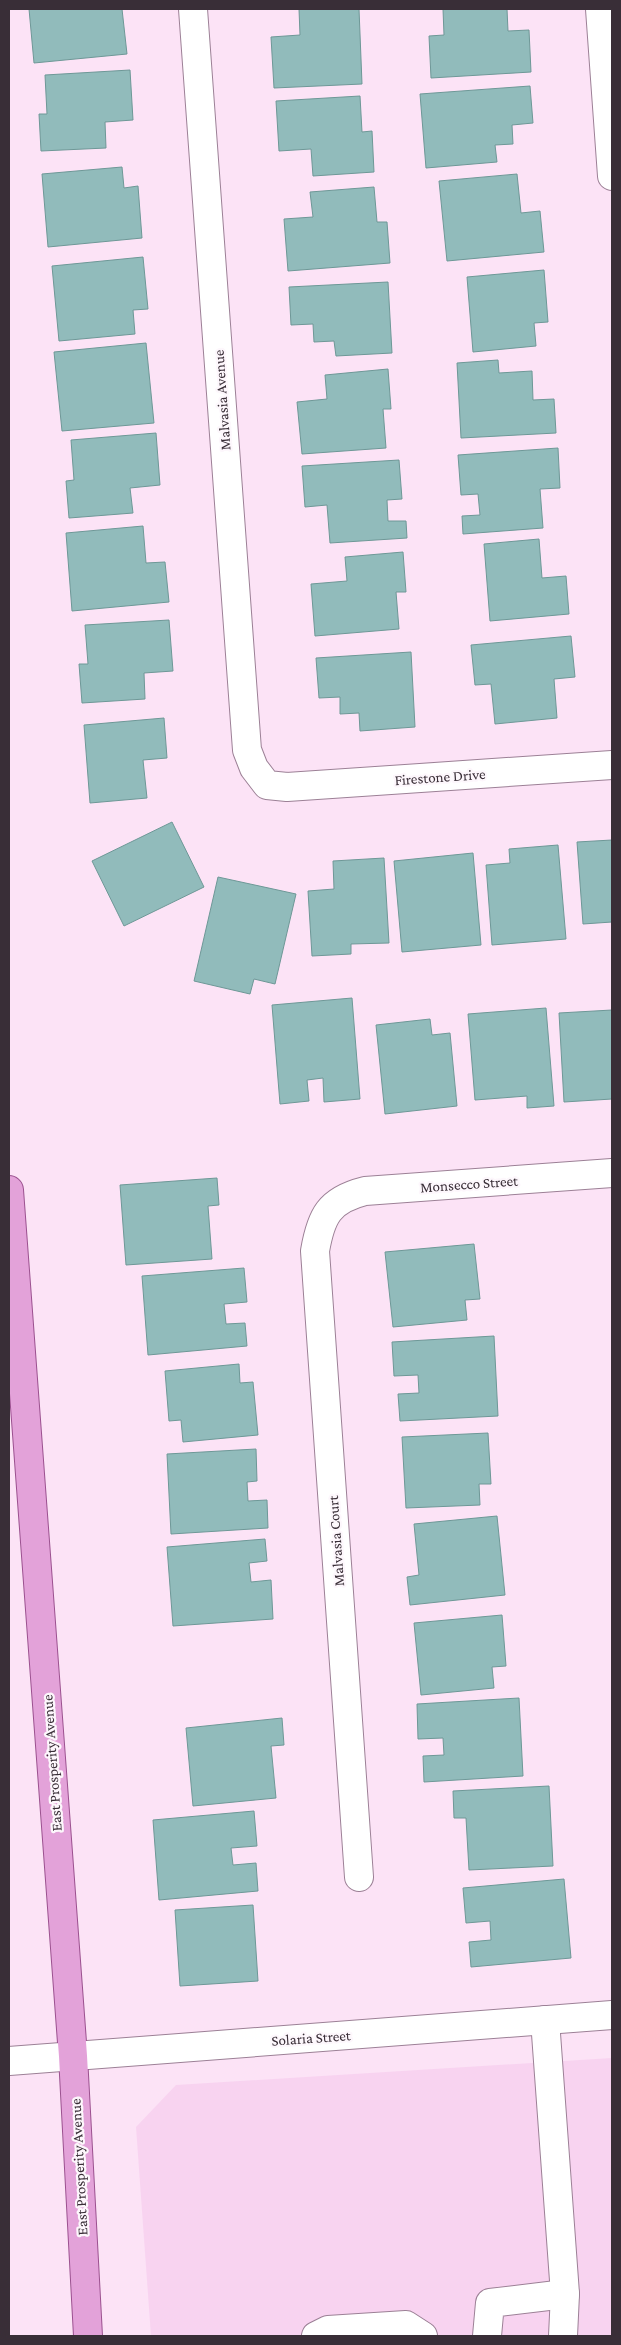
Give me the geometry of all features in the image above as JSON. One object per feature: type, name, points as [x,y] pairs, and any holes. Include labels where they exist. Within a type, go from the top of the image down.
[{"type":"main road","name":"East Prosperity Avenue","points":[[9,1190],[73,2056],[88,2336]]},
{"type":"street","name":"Malvasia Avenue","points":[[193,9],[247,750],[254,768],[268,785]]},
{"type":"street","points":[[600,9],[612,176]]},
{"type":"street","name":"Firestone Drive","points":[[268,785],[287,787],[309,786],[612,765]]},
{"type":"street","name":"Monsecco Street","points":[[331,1207],[347,1196],[365,1191],[612,1173]]},
{"type":"street","name":"Malvasia Court","points":[[331,1207],[320,1225],[316,1251],[359,1877]]},
{"type":"street","name":"Solaria Street","points":[[9,2061],[612,2015]]},
{"type":"street","points":[[545,2020],[565,2294],[563,2336]]},
{"type":"street","points":[[487,2336],[490,2303],[565,2294]]},
{"type":"street","points":[[316,2336],[328,2330],[406,2325],[423,2336]]},
{"type":"shaded area","points":[[612,2058],[612,2336],[151,2336],[136,2127],[176,2085]]},
{"type":"building","points":[[29,9],[122,9],[127,54],[34,63]]},
{"type":"building","points":[[299,9],[359,9],[362,84],[274,88],[271,37],[300,35]]},
{"type":"building","points":[[443,9],[507,9],[508,31],[529,30],[531,72],[431,78],[429,36],[444,35]]},
{"type":"building","points":[[130,70],[133,120],[105,122],[106,148],[41,151],[39,114],[47,114],[45,75]]},
{"type":"building","points":[[530,86],[533,123],[512,125],[513,144],[495,145],[497,162],[426,168],[420,94]]},
{"type":"building","points":[[360,96],[362,132],[372,131],[374,172],[313,176],[311,149],[279,151],[276,101]]},
{"type":"building","points":[[122,167],[124,188],[138,186],[142,238],[48,247],[42,174]]},
{"type":"building","points":[[517,174],[521,213],[540,211],[544,252],[447,261],[439,181]]},
{"type":"building","points":[[374,187],[377,222],[387,222],[390,263],[288,271],[284,219],[313,217],[310,192]]},
{"type":"building","points":[[143,257],[148,309],[133,310],[135,334],[59,341],[52,266]]},
{"type":"building","points":[[544,270],[548,322],[534,323],[536,346],[473,352],[467,277]]},
{"type":"building","points":[[388,282],[392,353],[336,356],[334,341],[314,342],[313,324],[291,325],[289,287]]},
{"type":"building","points":[[146,343],[154,423],[62,431],[54,352]]},
{"type":"building","points":[[498,360],[499,373],[532,371],[533,400],[554,399],[556,433],[461,438],[457,363]]},
{"type":"building","points":[[388,369],[391,409],[383,409],[386,448],[302,454],[297,402],[327,399],[325,375]]},
{"type":"building","points":[[156,433],[160,485],[130,488],[133,513],[69,518],[66,481],[74,480],[71,440]]},
{"type":"building","points":[[558,448],[560,488],[540,489],[543,528],[463,534],[462,516],[480,515],[478,494],[461,495],[458,455]]},
{"type":"building","points":[[399,460],[402,499],[387,500],[388,521],[406,521],[407,538],[330,543],[327,505],[305,507],[302,466]]},
{"type":"building","points":[[143,526],[146,563],[165,562],[169,602],[72,611],[66,533]]},
{"type":"building","points":[[539,539],[542,578],[566,576],[569,614],[490,621],[484,544]]},
{"type":"building","points":[[403,552],[406,592],[396,592],[399,629],[315,636],[311,584],[347,581],[345,557]]},
{"type":"building","points":[[169,620],[173,671],[144,673],[145,699],[82,703],[79,664],[88,664],[85,625]]},
{"type":"building","points":[[571,636],[575,677],[554,679],[557,718],[495,724],[491,684],[475,685],[471,645]]},
{"type":"building","points":[[411,652],[415,727],[360,731],[359,713],[340,714],[340,697],[319,698],[316,658]]},
{"type":"building","points":[[164,718],[167,758],[143,760],[147,798],[90,803],[84,725]]},
{"type":"building","points":[[172,822],[204,887],[124,926],[92,861]]},
{"type":"building","points":[[612,840],[612,922],[583,924],[577,842]]},
{"type":"building","points":[[558,845],[566,939],[492,945],[486,865],[510,863],[509,849]]},
{"type":"building","points":[[473,853],[481,945],[402,952],[394,861]]},
{"type":"building","points":[[384,858],[389,943],[351,944],[351,954],[312,956],[308,891],[334,889],[333,861]]},
{"type":"building","points":[[218,877],[296,894],[275,984],[254,979],[250,994],[194,981]]},
{"type":"building","points":[[352,998],[360,1099],[324,1102],[323,1078],[307,1080],[309,1101],[280,1104],[272,1005]]},
{"type":"building","points":[[546,1008],[554,1106],[527,1108],[527,1096],[475,1100],[468,1014]]},
{"type":"building","points":[[612,1010],[612,1099],[564,1102],[559,1013]]},
{"type":"building","points":[[430,1019],[432,1035],[450,1033],[457,1106],[385,1114],[376,1025]]},
{"type":"building","points":[[217,1178],[219,1205],[208,1206],[212,1259],[126,1265],[120,1185]]},
{"type":"building","points":[[474,1244],[480,1299],[465,1300],[467,1320],[393,1327],[385,1252]]},
{"type":"building","points":[[244,1268],[247,1302],[224,1304],[226,1324],[245,1323],[247,1346],[148,1355],[142,1276]]},
{"type":"building","points":[[494,1336],[498,1416],[400,1421],[398,1394],[419,1393],[418,1375],[394,1376],[392,1342]]},
{"type":"building","points":[[239,1364],[240,1383],[253,1382],[258,1435],[183,1442],[181,1420],[169,1421],[165,1371]]},
{"type":"building","points":[[488,1433],[491,1484],[479,1484],[480,1505],[406,1508],[402,1437]]},
{"type":"building","points":[[256,1449],[257,1481],[247,1482],[248,1501],[267,1500],[268,1528],[171,1534],[167,1454]]},
{"type":"building","points":[[497,1516],[505,1595],[410,1605],[407,1577],[419,1575],[414,1524]]},
{"type":"building","points":[[265,1539],[267,1561],[249,1563],[251,1582],[271,1580],[273,1619],[173,1626],[167,1547]]},
{"type":"building","points":[[502,1615],[506,1666],[492,1667],[494,1688],[421,1695],[414,1623]]},
{"type":"building","points":[[519,1698],[523,1776],[424,1782],[423,1756],[444,1755],[443,1738],[418,1739],[417,1704]]},
{"type":"building","points":[[282,1718],[284,1745],[271,1746],[276,1798],[193,1806],[186,1728]]},
{"type":"building","points":[[549,1786],[553,1866],[469,1870],[466,1818],[454,1818],[453,1791]]},
{"type":"building","points":[[254,1811],[257,1846],[231,1848],[233,1865],[256,1863],[258,1891],[159,1900],[153,1820]]},
{"type":"building","points":[[564,1879],[571,1958],[471,1967],[469,1942],[491,1940],[490,1921],[466,1923],[463,1888]]},
{"type":"building","points":[[253,1905],[258,1981],[180,1986],[175,1910]]}]
